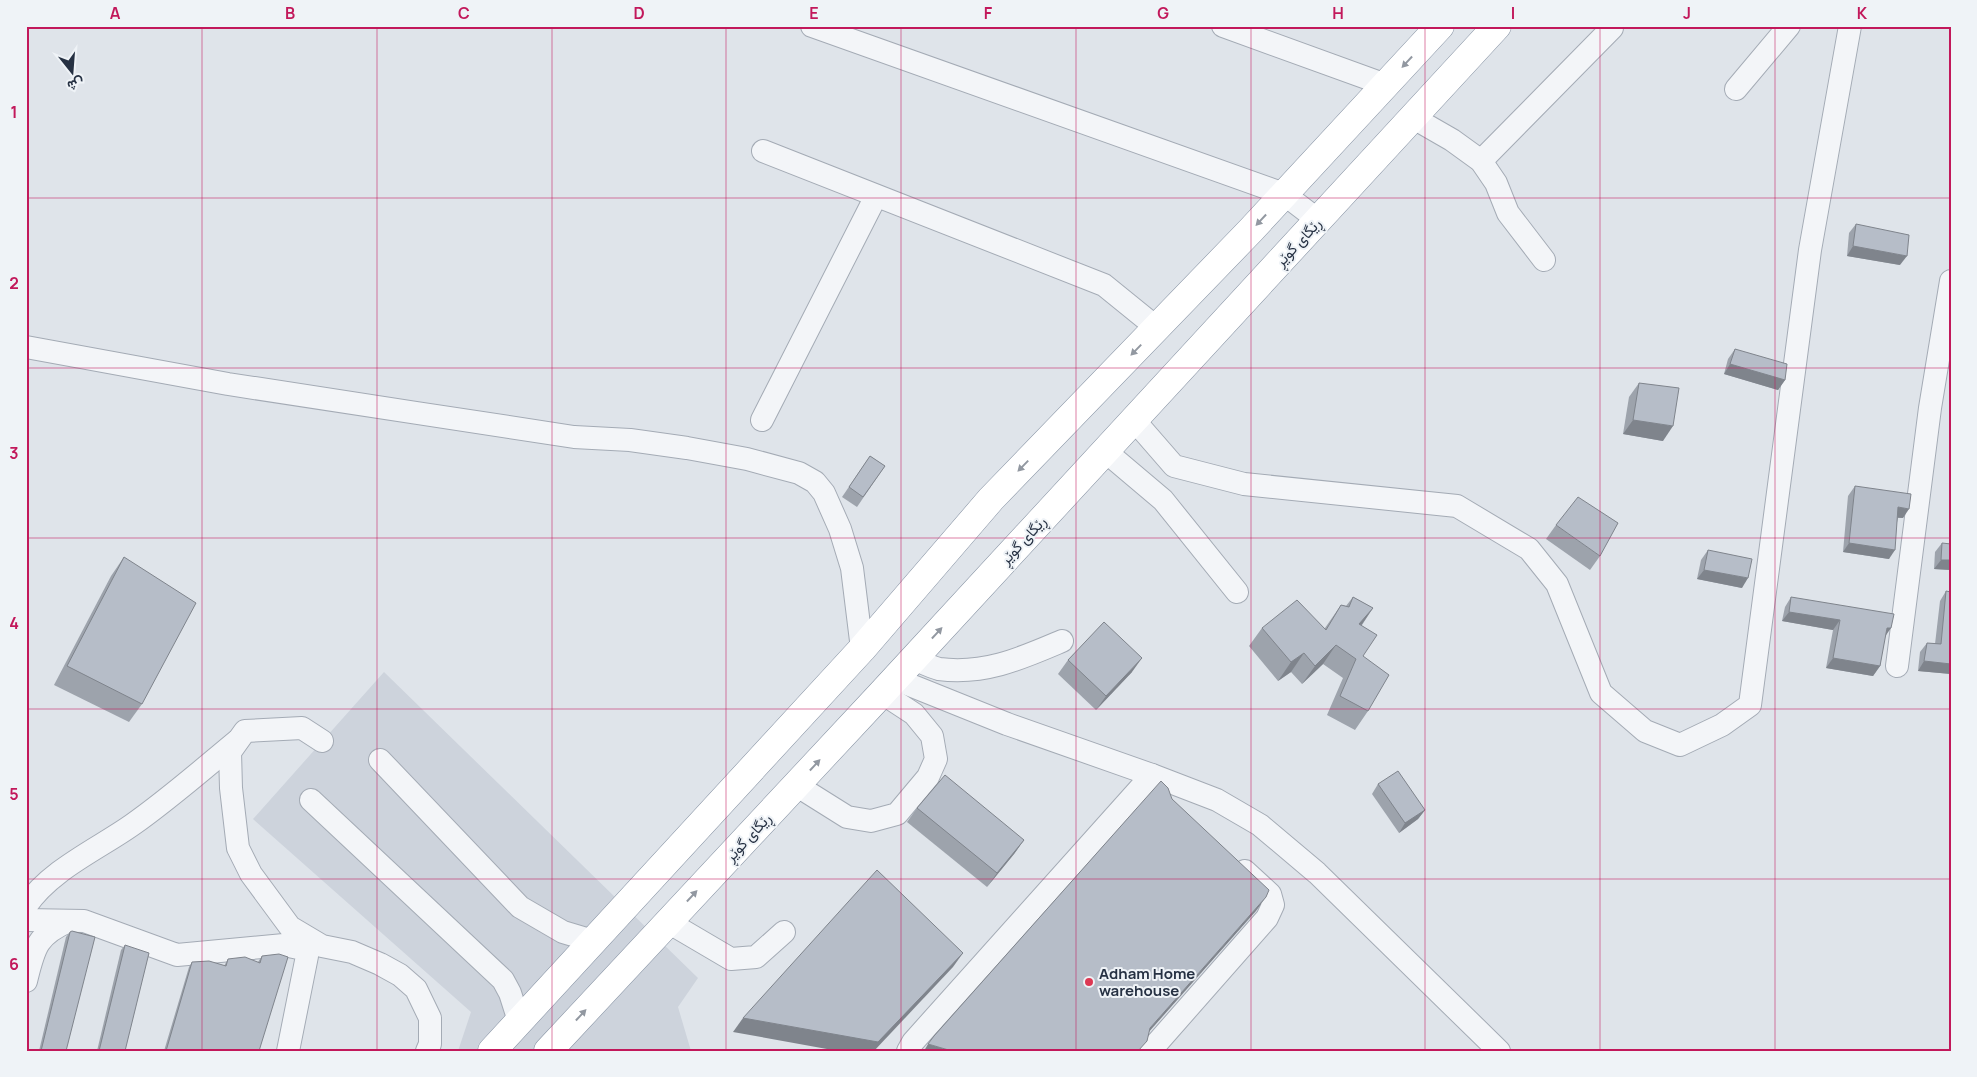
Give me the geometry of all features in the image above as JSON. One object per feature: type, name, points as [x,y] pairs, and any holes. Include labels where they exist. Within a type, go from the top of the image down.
[{"type":"highway","points":[[492,1051],[862,649],[991,500],[1284,194],[1440,26]]},
{"type":"highway","name":"ڕێگای گوێڕ","points":[[548,1051],[914,659],[1497,26]]},
{"type":"street","points":[[812,26],[1284,194],[1318,220]]},
{"type":"street","points":[[1223,26],[1386,85]]},
{"type":"street","points":[[1736,88],[1789,26]]},
{"type":"street","points":[[1134,420],[1174,466],[1244,484],[1457,506],[1529,549],[1557,584],[1601,693],[1645,731],[1680,745],[1722,725],[1750,706],[1810,250],[1850,26]]},
{"type":"street","points":[[1481,161],[1612,28]]},
{"type":"street","points":[[1412,117],[1452,140],[1481,161],[1496,183],[1508,213],[1544,260]]},
{"type":"street","points":[[763,151],[1104,285],[1157,328]]},
{"type":"street","points":[[762,420],[876,196]]},
{"type":"street","points":[[1897,666],[1930,408],[1951,281]]},
{"type":"street","points":[[26,347],[228,384],[574,437],[630,440],[687,448],[799,472],[815,482],[824,493],[840,529],[853,576],[862,649]]},
{"type":"street","points":[[1105,451],[1163,500],[1237,592]]},
{"type":"street","points":[[914,659],[937,668],[968,669],[1011,663],[1062,641]]},
{"type":"street","points":[[889,686],[1007,724],[1152,775],[1174,794],[1217,800],[1260,825],[1285,844],[1499,1051]]},
{"type":"street","points":[[796,785],[846,817],[871,821],[897,814],[928,777],[936,759],[932,736],[889,686]]},
{"type":"street","points":[[322,741],[302,728],[245,731],[230,752],[230,788],[238,848],[251,874],[290,927],[322,946],[352,952],[380,964],[400,976],[416,989],[430,1018],[430,1044],[427,1051]]},
{"type":"street","points":[[26,906],[49,882],[68,867],[135,823],[240,738]]},
{"type":"street","points":[[380,760],[520,907],[563,932],[593,941]]},
{"type":"street","points":[[908,1051],[913,1042],[1152,775]]},
{"type":"street","points":[[311,800],[503,980],[520,1021]]},
{"type":"street","points":[[1150,1051],[1267,918],[1273,905],[1270,894],[1228,855]]},
{"type":"street","points":[[26,920],[84,921],[177,955],[284,945],[303,949],[307,956],[288,1051]]},
{"type":"street","points":[[26,981],[35,946],[51,928],[69,921]]},
{"type":"street","points":[[668,922],[731,959],[756,957],[784,932]]},
{"type":"shaded area","points":[[384,672],[698,978],[678,1007],[691,1051],[458,1051],[471,1012],[253,819]]},
{"type":"building","points":[[1856,224],[1909,235],[1907,256],[1853,246]]},
{"type":"building","points":[[1735,349],[1787,364],[1785,380],[1730,364]]},
{"type":"building","points":[[1639,383],[1679,388],[1673,426],[1633,420]]},
{"type":"building","points":[[870,456],[885,466],[863,497],[849,487]]},
{"type":"building","points":[[1855,486],[1911,494],[1909,509],[1898,507],[1895,550],[1849,543]]},
{"type":"building","points":[[1578,497],[1618,523],[1600,556],[1556,525]]},
{"type":"building","points":[[1942,543],[1951,544],[1951,560],[1941,560]]},
{"type":"building","points":[[1708,550],[1752,559],[1748,578],[1704,570]]},
{"type":"building","points":[[124,557],[196,603],[142,704],[67,666]]},
{"type":"building","points":[[1946,591],[1951,592],[1951,664],[1924,661],[1927,643],[1941,644]]},
{"type":"building","points":[[1353,597],[1373,608],[1359,624],[1377,635],[1363,656],[1389,675],[1368,711],[1340,696],[1356,659],[1336,645],[1315,666],[1304,653],[1291,662],[1262,628],[1297,600],[1326,630],[1341,605],[1349,607]]},
{"type":"building","points":[[1791,597],[1894,614],[1891,628],[1887,628],[1880,666],[1833,658],[1840,620],[1789,612]]},
{"type":"building","points":[[1104,622],[1142,658],[1106,696],[1068,660]]},
{"type":"building","points":[[1398,771],[1425,810],[1405,823],[1378,784]]},
{"type":"building","points":[[945,775],[1024,840],[997,873],[917,808]]},
{"type":"building","name":"Adham Home warehouse","points":[[1161,781],[1168,788],[1172,799],[1269,890],[1266,897],[1150,1028],[1147,1041],[1138,1051],[952,1051],[928,1044],[934,1036]]},
{"type":"building","points":[[877,870],[963,953],[878,1042],[743,1018]]},
{"type":"building","points":[[70,932],[95,937],[66,1051],[41,1051]]},
{"type":"building","points":[[125,945],[149,953],[125,1051],[99,1051]]},
{"type":"building","points":[[279,954],[288,957],[259,1051],[166,1051],[192,962],[209,961],[226,966],[228,959],[245,957],[260,963],[262,956]]},
{"type":"place","name":"Adham Home warehouse","points":[[1089,982]]}]
